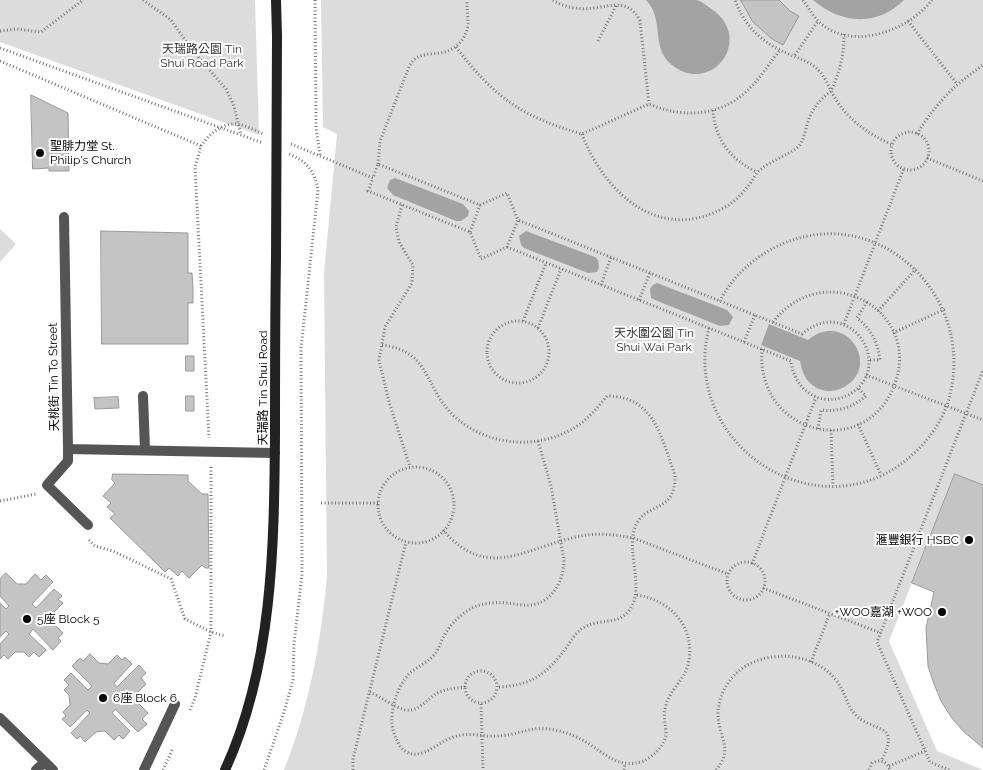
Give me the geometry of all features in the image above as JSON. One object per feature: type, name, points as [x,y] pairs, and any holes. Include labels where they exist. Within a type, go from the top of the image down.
[{"type":"main road","name":"天瑞路 Tin Shui Road","points":[[225,770],[234,750],[252,695],[264,631],[272,564],[278,125],[276,0]]},
{"type":"street","name":"天桃街 Tin To Street","points":[[64,217],[68,449]]},
{"type":"street","points":[[143,396],[145,450]]},
{"type":"street","points":[[88,524],[47,485],[68,461],[68,449],[210,450],[275,453]]},
{"type":"street","points":[[144,770],[175,704]]},
{"type":"street","points":[[0,718],[53,770]]},
{"type":"street","points":[[36,770],[45,762]]},
{"type":"path","points":[[0,32],[17,29],[41,32],[83,0]]},
{"type":"path","points":[[143,0],[171,20],[192,50],[226,89],[234,106],[241,135]]},
{"type":"path","points":[[315,0],[316,127],[320,155]]},
{"type":"path","points":[[467,0],[468,26],[462,41],[448,52],[423,54],[412,62],[380,141],[378,164],[368,191],[470,232]]},
{"type":"path","points":[[553,0],[568,7],[581,9],[618,4],[632,8],[640,21],[649,104]]},
{"type":"path","points":[[735,0],[748,25],[758,36],[780,50],[814,65],[821,72],[843,111],[865,131],[893,144]]},
{"type":"path","points":[[803,0],[818,21],[828,28],[844,34],[862,37],[874,36],[908,21],[920,13],[932,0]]},
{"type":"path","points":[[598,41],[618,4]]},
{"type":"path","points":[[795,56],[818,21]]},
{"type":"path","points":[[908,21],[956,84]]},
{"type":"path","points":[[582,134],[594,162],[613,188],[637,208],[661,218],[688,219],[716,212],[740,195],[757,172],[773,160],[793,151],[799,146],[806,134],[810,115],[816,105],[831,91],[842,66],[844,34]]},
{"type":"path","points":[[456,47],[475,72],[498,94],[552,126],[582,134],[649,104],[661,109],[687,114],[712,110],[735,100],[745,92],[780,50]]},
{"type":"path","points":[[0,48],[261,142]]},
{"type":"path","points":[[0,61],[201,146]]},
{"type":"path","points":[[917,134],[956,84],[983,65]]},
{"type":"path","points":[[712,110],[716,131],[727,150],[740,163],[757,172]]},
{"type":"path","points":[[187,716],[195,698],[211,632],[212,488],[195,167],[201,146],[211,134],[221,128],[238,124],[266,134]]},
{"type":"path","points":[[910,132],[924,137],[930,151],[924,165],[910,171],[896,165],[891,151],[893,144],[896,137],[910,132]]},
{"type":"path","points":[[284,141],[373,178]]},
{"type":"path","points":[[264,770],[284,715],[292,680],[302,574],[301,349],[318,190],[314,173],[308,165],[291,155]]},
{"type":"path","points":[[927,158],[983,181]]},
{"type":"path","points":[[378,164],[480,205]]},
{"type":"path","points":[[844,324],[904,168]]},
{"type":"path","points":[[507,193],[518,220],[507,247],[481,258],[470,232],[480,205],[507,193]]},
{"type":"path","points":[[402,205],[396,227],[399,242],[413,265],[412,283],[385,327],[379,360],[389,402],[410,467]]},
{"type":"path","points":[[507,247],[791,361],[798,383],[816,397],[838,399],[852,393],[858,388],[866,375],[868,352],[862,338],[844,324],[822,323],[802,334],[518,220]]},
{"type":"path","points":[[709,328],[705,363],[708,387],[716,411],[728,432],[744,451],[763,466],[785,478],[809,484],[833,486],[858,483],[881,476],[902,463],[921,447],[936,428],[947,406],[954,382],[955,358],[952,333],[945,310],[933,288],[916,269],[897,254],[875,243],[852,236],[827,234],[802,237],[780,245],[758,257],[740,273],[720,301]]},
{"type":"path","points":[[601,285],[611,257]]},
{"type":"path","points":[[523,321],[546,263]]},
{"type":"path","points":[[538,328],[561,269]]},
{"type":"path","points":[[878,311],[916,269]]},
{"type":"path","points":[[639,300],[650,272]]},
{"type":"path","points":[[762,349],[763,375],[773,400],[782,410],[805,425],[818,429],[832,430],[845,428],[870,418],[880,409],[894,386],[898,373],[899,359],[893,333],[887,321],[867,302],[842,292],[815,293],[802,297],[790,304],[772,322]]},
{"type":"path","points":[[867,302],[857,318],[871,332],[879,350],[880,360],[868,360]]},
{"type":"path","points":[[893,333],[945,310]]},
{"type":"path","points":[[744,342],[755,315]]},
{"type":"path","points":[[523,321],[538,328],[544,334],[549,350],[545,367],[534,379],[526,382],[509,382],[501,378],[490,365],[487,349],[489,340],[493,333],[506,323],[523,321]]},
{"type":"path","points":[[382,345],[393,346],[412,356],[421,365],[441,402],[453,415],[466,426],[498,440],[516,442],[538,441],[561,435],[574,428],[598,408],[607,396],[628,398],[646,410],[656,425],[675,475],[675,484],[668,500],[661,506],[646,512],[634,530],[636,595],[633,603],[622,616],[608,622],[592,624],[578,632],[554,665],[544,673],[522,684],[497,687]]},
{"type":"path","points":[[949,770],[930,762],[877,642],[983,370]]},
{"type":"path","points":[[866,375],[983,420]]},
{"type":"path","points":[[818,429],[821,410],[831,411],[850,407],[866,396],[858,388]]},
{"type":"path","points":[[752,564],[816,397]]},
{"type":"path","points":[[858,424],[881,476]]},
{"type":"path","points":[[832,430],[833,486]]},
{"type":"path","points":[[538,441],[551,486],[564,560],[564,570],[558,588],[544,601],[534,605],[493,602],[474,608],[452,624],[433,656],[409,675],[397,693],[392,723],[394,732],[403,749],[409,753],[426,753],[441,742],[462,735],[496,736],[537,729],[564,732],[587,742],[610,760],[625,764],[643,761],[651,756],[664,742],[666,733],[664,714],[666,704],[684,676],[689,654],[689,642],[686,632],[675,613],[666,605],[657,600],[636,595]]},
{"type":"path","points":[[410,467],[422,467],[434,472],[443,479],[450,489],[453,513],[443,530],[430,540],[418,543],[406,542],[394,536],[385,527],[379,516],[378,503],[381,490],[388,479],[398,471],[410,467]]},
{"type":"path","points":[[0,501],[41,494]]},
{"type":"path","points":[[321,503],[378,503]]},
{"type":"path","points":[[443,530],[451,539],[470,552],[492,558],[516,556],[573,538],[603,534],[633,538],[728,574]]},
{"type":"path","points":[[88,539],[95,546],[113,551],[171,579],[185,619],[211,632],[225,636]]},
{"type":"path","points":[[353,770],[353,759],[406,542]]},
{"type":"path","points":[[745,561],[759,567],[765,580],[760,595],[746,601],[732,596],[726,582],[728,574],[731,567],[745,561]]},
{"type":"path","points":[[763,588],[881,633]]},
{"type":"path","points":[[811,662],[830,613]]},
{"type":"path","points":[[716,770],[724,755],[725,746],[719,724],[719,700],[731,679],[750,664],[773,657],[792,657],[824,668],[836,679],[845,692],[850,708],[855,714],[860,719],[880,727],[884,731],[889,742],[888,748],[881,761],[872,763],[869,770]]},
{"type":"path","points":[[481,671],[489,673],[495,679],[497,687],[495,695],[489,701],[481,704],[473,702],[467,696],[465,687],[467,679],[472,673],[481,671]]},
{"type":"path","points":[[370,692],[405,710],[411,710],[447,689],[465,687]]},
{"type":"path","points":[[481,704],[483,770]]},
{"type":"path","points":[[163,770],[175,743]]},
{"type":"path","points":[[881,761],[890,768],[925,751]]},
{"type":"path","points":[[624,770],[625,764]]},
{"type":"green space","name":"天瑞路公園 Tin Shui Road Park","points":[[0,0],[255,0],[259,135],[0,42]]},
{"type":"green space","name":"天水圍公園 Tin Shui Wai Park","points":[[321,0],[983,0],[983,485],[955,474],[889,641],[937,751],[983,770],[284,770],[293,747],[313,674],[327,576],[324,273],[337,134],[323,127]]},
{"type":"green space","points":[[0,229],[16,244],[0,262]]},
{"type":"shaded area","points":[[646,0],[696,0],[713,10],[725,22],[729,36],[728,49],[722,60],[713,69],[701,74],[687,73],[672,65],[665,58],[661,50],[655,16]]},
{"type":"shaded area","points":[[813,0],[904,0],[882,15],[859,19],[835,14]]},
{"type":"shaded area","points":[[395,178],[463,204],[469,211],[468,216],[461,221],[456,221],[393,195],[387,188],[390,180]]},
{"type":"shaded area","points":[[526,231],[595,257],[598,260],[599,268],[597,272],[588,273],[524,248],[521,245],[519,236]]},
{"type":"shaded area","points":[[657,283],[727,310],[733,317],[729,325],[720,326],[651,298],[650,289]]},
{"type":"shaded area","points":[[769,324],[808,340],[822,332],[835,331],[846,336],[854,344],[859,355],[860,367],[855,378],[844,387],[833,391],[822,390],[813,386],[804,375],[800,361],[761,345]]},
{"type":"building","points":[[741,0],[779,0],[790,11],[799,16],[783,45],[772,39],[753,22]]},
{"type":"building","points":[[31,95],[68,113],[69,171],[49,171],[49,168],[33,169]]},
{"type":"building","points":[[101,231],[188,233],[188,273],[192,273],[193,303],[188,303],[188,344],[102,344]]},
{"type":"building","points":[[186,356],[194,356],[194,371],[186,371]]},
{"type":"building","points":[[186,396],[194,396],[194,411],[186,411]]},
{"type":"building","points":[[118,397],[119,408],[95,409],[94,398]]},
{"type":"building","points":[[113,474],[188,475],[188,481],[202,494],[208,494],[209,568],[205,568],[202,565],[189,578],[182,571],[178,576],[169,568],[165,572],[110,518],[115,514],[107,507],[111,503],[103,496],[115,483],[112,480]]},
{"type":"building","name":"+WOO嘉湖 +WOO","points":[[955,474],[983,485],[983,748],[963,731],[941,701],[928,666],[926,628],[934,592],[912,583]]},
{"type":"building","name":"5座 Block 5","points":[[6,573],[17,584],[26,584],[35,574],[41,580],[46,575],[53,582],[32,604],[36,608],[54,589],[62,596],[58,599],[63,603],[53,613],[54,624],[63,633],[58,638],[61,641],[53,650],[33,629],[29,634],[46,650],[39,657],[34,652],[29,657],[24,652],[15,652],[8,659],[4,655],[0,659],[0,644],[9,634],[6,631],[0,637],[0,603],[6,609],[9,606],[0,596],[0,579]]},
{"type":"building","name":"6座 Block 6","points":[[90,654],[99,663],[108,664],[117,655],[122,660],[125,657],[132,664],[114,683],[117,687],[139,665],[146,673],[141,678],[146,684],[137,693],[137,702],[148,713],[142,719],[147,724],[138,732],[115,709],[112,713],[130,731],[123,739],[119,735],[114,740],[105,731],[96,732],[85,742],[80,736],[77,739],[71,733],[90,713],[87,710],[70,727],[62,719],[66,716],[63,712],[70,705],[69,695],[64,690],[69,685],[64,680],[71,673],[88,690],[92,686],[72,666],[80,658],[83,661]]},
{"type":"place","name":"聖腓力堂 St. Philip's Church","points":[[40,153]]},
{"type":"place","name":"滙豐銀行 HSBC","points":[[969,540]]},
{"type":"place","name":"+WOO嘉湖 +WOO","points":[[942,612]]},
{"type":"place","name":"5座 Block 5","points":[[27,619]]},
{"type":"place","name":"6座 Block 6","points":[[103,698]]}]
